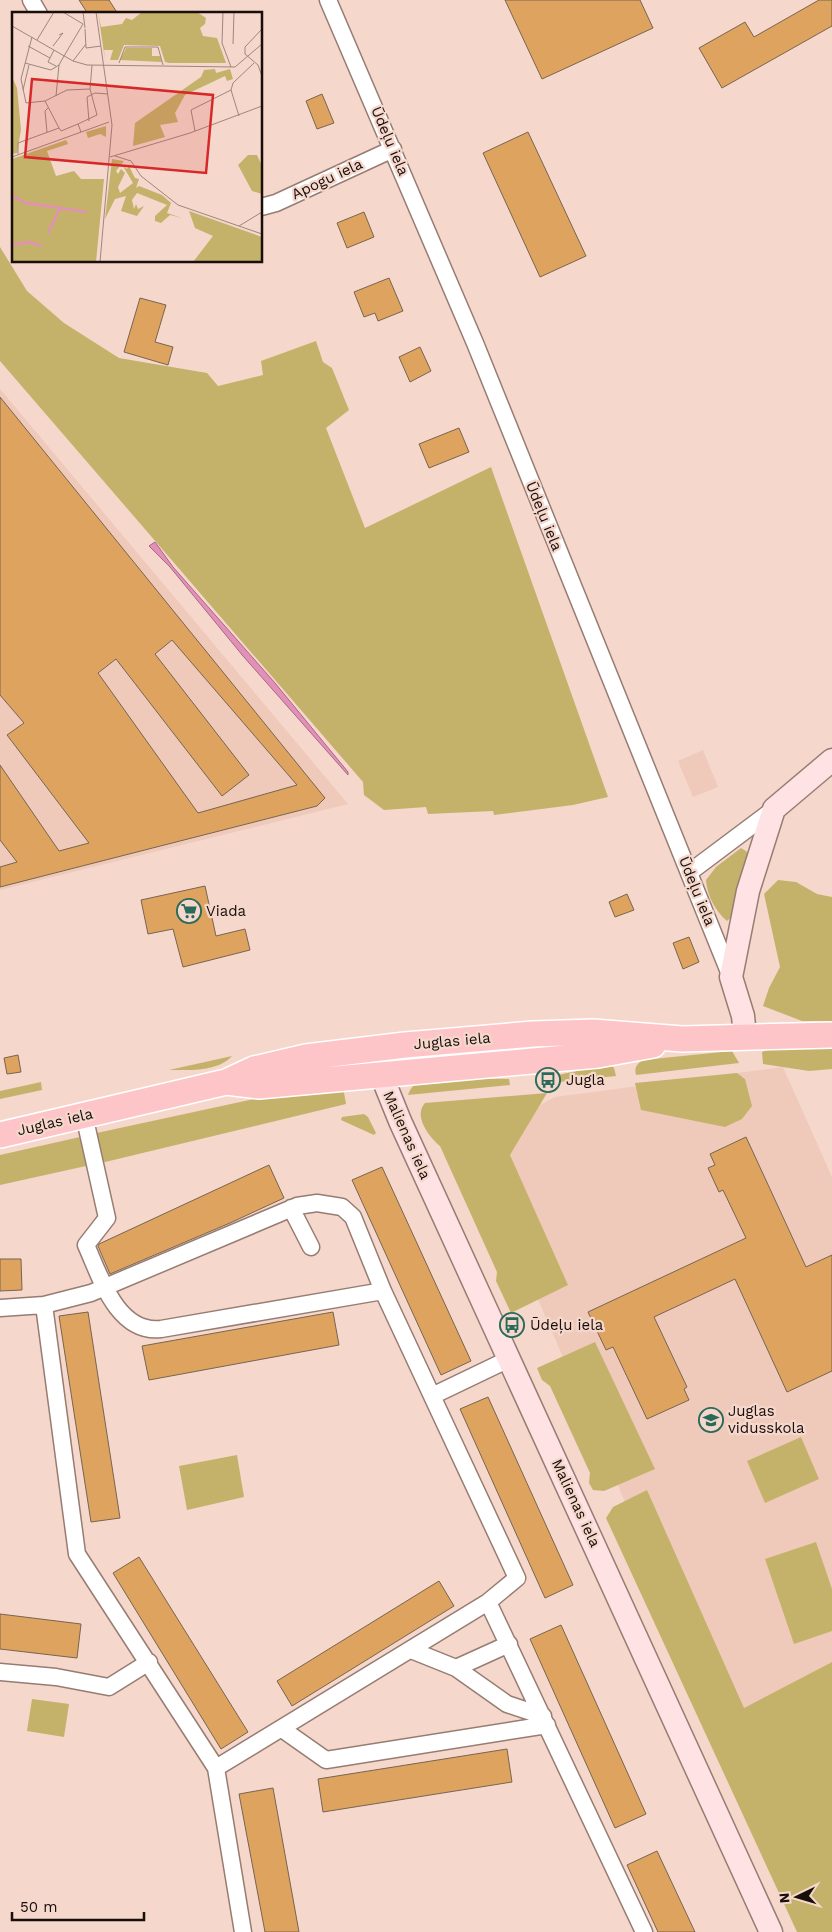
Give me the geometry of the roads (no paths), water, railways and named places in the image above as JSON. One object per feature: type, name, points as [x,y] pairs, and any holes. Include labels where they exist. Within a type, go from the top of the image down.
[{"type":"main road","name":"Juglas iela","points":[[0,1135],[226,1082],[254,1069],[306,1057],[377,1048],[533,1034],[593,1032],[682,1039],[832,1035]]},
{"type":"main road","name":"Juglas iela","points":[[226,1082],[259,1086],[598,1055],[682,1039]]},
{"type":"main road","points":[[377,1048],[380,1074]]},
{"type":"street","points":[[31,0],[38,12]]},
{"type":"street","name":"Ūdeļu iela","points":[[328,0],[475,343],[652,784],[690,872],[731,977],[744,1016],[745,1036]]},
{"type":"street","name":"Apogu iela","points":[[262,207],[276,203],[393,149]]},
{"type":"street","points":[[690,872],[774,809],[832,760]]},
{"type":"street","points":[[731,977],[748,891],[774,809]]},
{"type":"street","name":"Malienas iela","points":[[380,1074],[771,1932]]},
{"type":"street","points":[[84,1115],[107,1218],[86,1245],[105,1287],[118,1309],[135,1325],[151,1330],[383,1291]]},
{"type":"street","points":[[0,1308],[44,1305],[105,1287],[291,1208],[317,1203],[342,1207],[353,1217],[383,1291],[517,1578],[488,1602],[216,1768]]},
{"type":"street","points":[[291,1208],[311,1247]]},
{"type":"street","points":[[44,1305],[77,1554],[149,1662],[216,1768],[243,1932]]},
{"type":"street","points":[[432,1396],[509,1359]]},
{"type":"street","points":[[488,1602],[644,1932]]},
{"type":"street","points":[[456,1668],[509,1644]]},
{"type":"street","points":[[411,1650],[456,1668],[507,1704],[545,1720]]},
{"type":"street","points":[[0,1672],[56,1677],[110,1687],[149,1662]]},
{"type":"street","points":[[282,1729],[326,1760],[545,1720]]},
{"type":"place","name":"Viada","points":[[189,911]]},
{"type":"place","name":"Jugla","points":[[548,1080]]},
{"type":"place","name":"Ūdeļu iela","points":[[512,1325]]},
{"type":"place","name":"Juglas vidusskola","points":[[711,1420]]}]
